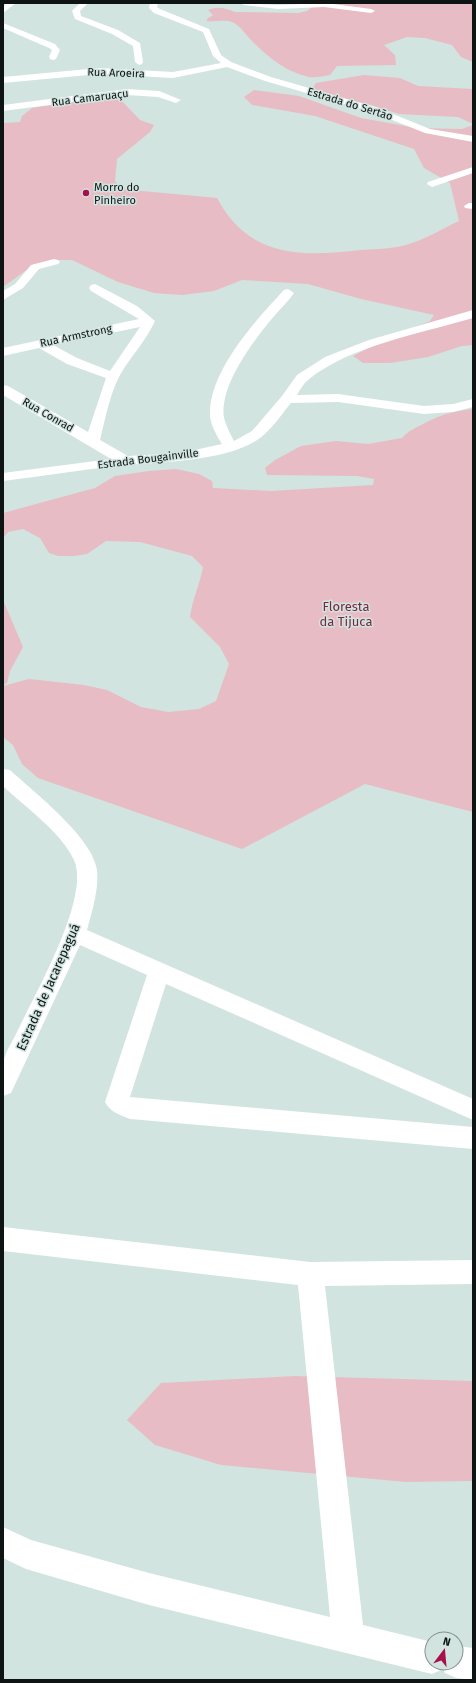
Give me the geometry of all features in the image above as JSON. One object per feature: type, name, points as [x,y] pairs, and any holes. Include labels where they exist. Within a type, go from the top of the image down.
[{"type":"street","points":[[3,11],[12,3]]},
{"type":"street","points":[[84,3],[76,11],[78,17],[130,39],[137,45],[139,62]]},
{"type":"street","points":[[154,3],[153,8],[157,11],[208,33],[217,56],[228,64]]},
{"type":"street","points":[[244,3],[278,7],[324,5],[371,11]]},
{"type":"street","points":[[177,27],[190,24]]},
{"type":"street","points":[[3,25],[54,47],[56,52],[53,57]]},
{"type":"street","name":"Rua Aroeira","points":[[3,80],[99,70],[174,75],[228,64]]},
{"type":"street","name":"Estrada do Sertão","points":[[228,64],[268,79],[374,110],[428,131],[473,139]]},
{"type":"street","name":"Rua Camaruaçu","points":[[3,108],[127,92],[159,94],[176,100]]},
{"type":"street","points":[[432,184],[473,170]]},
{"type":"street","points":[[3,296],[19,286],[28,274],[38,266],[54,262]]},
{"type":"street","points":[[93,441],[99,416],[113,376],[145,330],[149,321],[133,309],[95,288]]},
{"type":"street","points":[[230,447],[217,416],[224,381],[252,337],[288,293]]},
{"type":"street","name":"Estrada Bougainville","points":[[4,476],[125,461],[181,458],[230,447],[248,440],[257,434],[287,399],[302,378],[308,373],[347,352],[473,314]]},
{"type":"street","name":"Rua Armstrong","points":[[3,352],[39,343],[149,321]]},
{"type":"street","points":[[39,343],[72,361],[113,376]]},
{"type":"street","name":"Rua Conrad","points":[[3,389],[125,461]]},
{"type":"street","points":[[287,399],[338,398],[424,410],[453,408],[473,402]]},
{"type":"street","name":"Estrada de Jacarepaguá","points":[[3,775],[75,844],[86,862],[87,876],[75,934],[3,1086]]},
{"type":"street","points":[[75,934],[473,1110]]},
{"type":"street","points":[[159,971],[117,1102],[130,1108],[473,1138]]},
{"type":"street","points":[[3,1239],[310,1274],[473,1272]]},
{"type":"street","points":[[310,1274],[348,1637]]},
{"type":"street","points":[[3,1542],[26,1554],[149,1589],[424,1656]]},
{"type":"green space","points":[[317,3],[473,3],[473,62],[461,57],[452,45],[425,38],[407,37],[384,45],[395,55],[396,65],[337,66],[330,75],[309,77],[285,68],[271,58],[235,23],[229,21],[207,21],[207,19],[213,15],[208,10],[215,8],[235,12],[298,13],[307,11]]},
{"type":"green space","points":[[364,75],[400,78],[418,86],[473,89],[473,124],[458,117],[399,114],[368,104],[310,92],[316,83]]},
{"type":"green space","points":[[254,90],[299,96],[361,118],[417,128],[462,129],[473,125],[473,345],[462,346],[428,357],[390,363],[363,363],[353,356],[376,344],[430,321],[434,315],[361,299],[308,284],[242,280],[214,291],[182,295],[154,293],[118,282],[72,260],[56,260],[35,264],[3,287],[3,123],[20,122],[22,116],[32,108],[109,96],[121,100],[140,120],[154,125],[150,132],[117,159],[115,181],[121,189],[217,198],[230,218],[245,232],[261,243],[278,249],[318,253],[384,249],[406,245],[459,221],[450,183],[424,168],[414,149],[315,116],[252,105],[244,97]]},
{"type":"green space","name":"Floresta da Tijuca","points":[[473,409],[473,812],[365,784],[242,849],[38,778],[22,764],[13,745],[3,737],[3,686],[29,679],[84,685],[107,690],[141,707],[168,712],[199,709],[216,701],[229,664],[220,647],[190,617],[192,604],[203,567],[192,556],[140,542],[106,541],[87,554],[58,556],[49,553],[40,538],[23,529],[8,532],[3,538],[3,513],[95,488],[115,476],[149,471],[176,469],[199,474],[212,481],[213,488],[271,491],[373,485],[374,479],[357,476],[267,475],[265,468],[275,460],[301,446],[336,441],[368,444],[402,438],[413,429],[438,417],[454,412]]},
{"type":"green space","points":[[3,600],[23,647],[10,671],[7,683],[3,685]]},
{"type":"green space","points":[[295,1376],[473,1381],[473,1481],[406,1482],[221,1465],[155,1445],[127,1420],[161,1383]]},
{"type":"place","name":"Morro do Pinheiro","points":[[86,193]]}]
